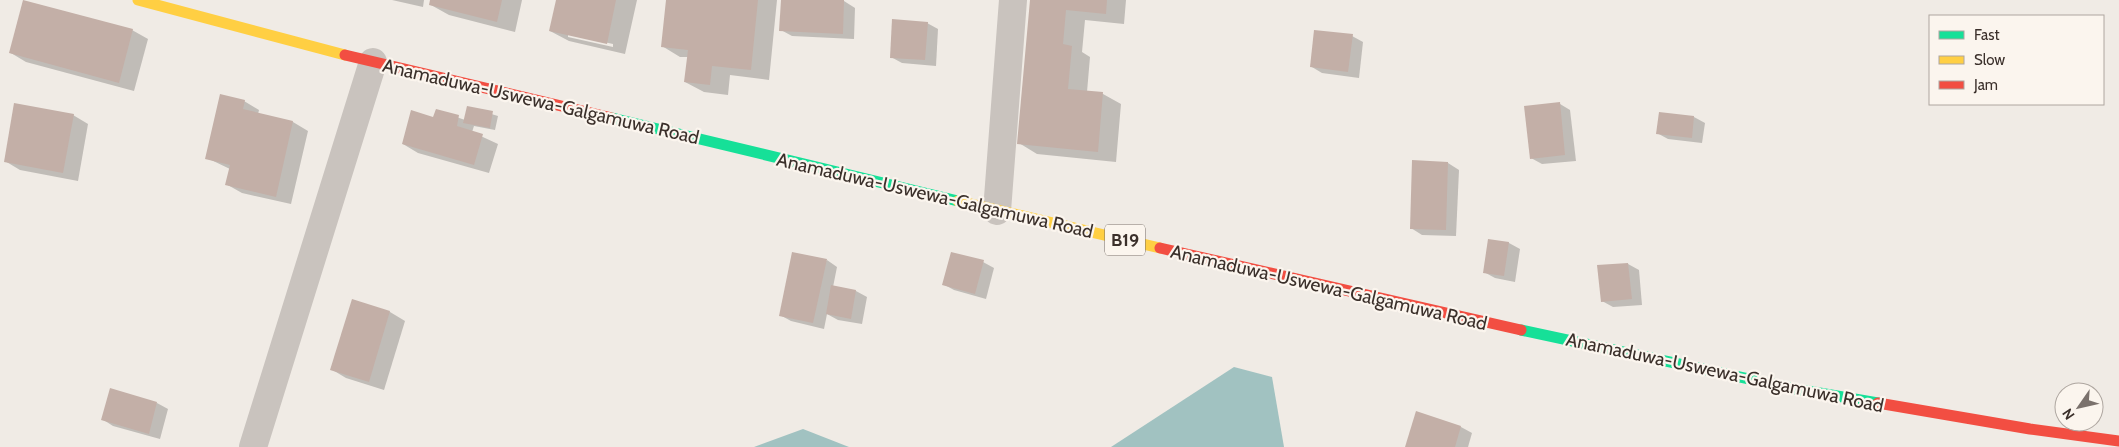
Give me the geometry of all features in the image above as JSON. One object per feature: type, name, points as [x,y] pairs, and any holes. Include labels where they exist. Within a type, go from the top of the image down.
[{"type":"main road","name":"Anamaduwa-Uswewa-Galgamuwa Road","points":[[138,0],[174,5],[373,62],[681,134],[997,211],[1447,314],[1796,389],[2030,429],[2119,441]]},
{"type":"street","points":[[997,211],[1013,0]]},
{"type":"street","points":[[253,447],[373,62]]},
{"type":"water","points":[[1234,367],[1272,377],[1284,447],[1111,447]]},
{"type":"water","points":[[803,429],[849,447],[754,447]]},
{"type":"building","points":[[23,0],[133,29],[119,83],[9,53]]},
{"type":"building","points":[[430,0],[502,0],[497,22],[429,5]]},
{"type":"building","points":[[556,0],[616,0],[607,44],[549,31]]},
{"type":"building","points":[[666,0],[758,0],[751,70],[712,66],[710,85],[684,82],[688,50],[661,47]]},
{"type":"building","points":[[781,0],[844,0],[843,34],[779,31]]},
{"type":"building","points":[[1030,0],[1107,0],[1106,14],[1066,10],[1063,44],[1072,46],[1068,89],[1103,92],[1098,152],[1017,144]]},
{"type":"building","points":[[892,19],[928,22],[925,60],[890,58]]},
{"type":"building","points":[[1314,30],[1353,34],[1348,72],[1310,67]]},
{"type":"building","points":[[220,94],[245,100],[243,109],[293,121],[276,197],[225,185],[230,165],[205,159]]},
{"type":"building","points":[[1560,102],[1565,155],[1530,159],[1524,106]]},
{"type":"building","points":[[14,103],[74,114],[63,173],[4,162]]},
{"type":"building","points":[[467,106],[493,111],[490,128],[463,123]]},
{"type":"building","points":[[436,109],[459,115],[457,126],[483,134],[474,165],[402,144],[411,110],[433,117]]},
{"type":"building","points":[[1659,112],[1694,116],[1692,138],[1656,134]]},
{"type":"building","points":[[1412,160],[1448,162],[1446,230],[1410,229]]},
{"type":"building","points":[[1488,239],[1509,242],[1504,276],[1483,273]]},
{"type":"building","points":[[792,252],[827,259],[813,323],[779,316]]},
{"type":"building","points":[[951,252],[984,260],[975,294],[942,285]]},
{"type":"building","points":[[1628,263],[1632,299],[1601,302],[1597,265]]},
{"type":"building","points":[[831,285],[856,290],[851,319],[826,314]]},
{"type":"building","points":[[352,299],[390,311],[369,382],[330,370]]},
{"type":"building","points":[[110,388],[157,402],[149,434],[101,420]]},
{"type":"building","points":[[1416,411],[1461,426],[1455,447],[1405,447]]},
{"type":"traffic: fast","points":[[612,118],[958,201]]},
{"type":"traffic: fast","points":[[1521,330],[1796,389],[1878,403]]},
{"type":"traffic: slow","points":[[138,0],[345,55]]},
{"type":"traffic: slow","points":[[958,201],[1160,248]]},
{"type":"traffic: jam","points":[[345,55],[612,118]]},
{"type":"traffic: jam","points":[[1160,248],[1521,330]]},
{"type":"traffic: jam","points":[[1878,403],[2030,429],[2119,441]]}]
